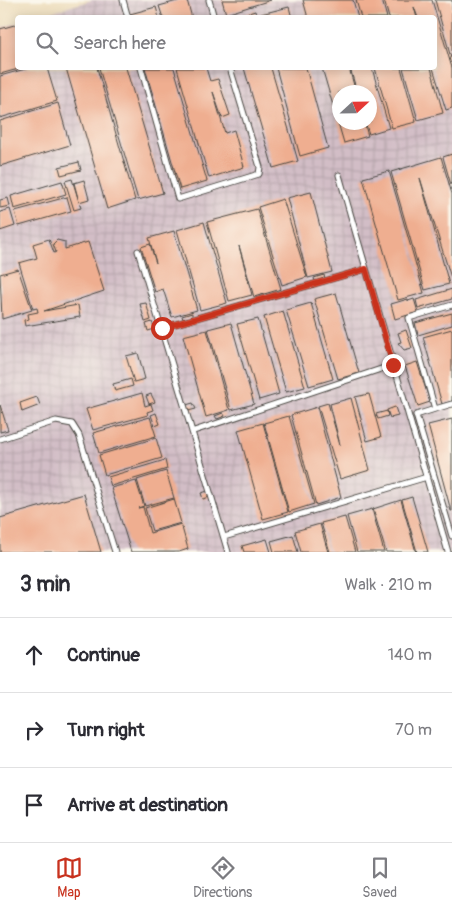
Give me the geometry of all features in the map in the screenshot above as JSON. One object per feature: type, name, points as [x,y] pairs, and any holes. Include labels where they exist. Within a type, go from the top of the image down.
[{"type":"lane","points":[[123,0],[127,15]]},
{"type":"lane","points":[[209,0],[213,15]]},
{"type":"lane","points":[[143,70],[178,199],[259,174],[260,167],[231,70]]},
{"type":"lane","points":[[339,175],[393,365],[428,477],[448,552]]},
{"type":"lane","points":[[138,251],[194,431],[228,552]]},
{"type":"lane","points":[[162,328],[366,269]]},
{"type":"lane","points":[[435,409],[409,318],[452,305]]},
{"type":"lane","points":[[194,431],[393,365]]},
{"type":"lane","points":[[452,404],[416,415],[452,536]]},
{"type":"lane","points":[[0,439],[56,421],[72,424],[79,435],[115,552]]},
{"type":"lane","points":[[224,537],[428,477]]},
{"type":"shaded area","points":[[92,0],[452,0],[452,552],[0,552],[0,28],[15,24],[15,70],[437,70],[437,15],[42,15]]},
{"type":"building","points":[[187,0],[191,15],[162,15],[159,6]]},
{"type":"building","points":[[222,0],[271,0],[226,14]]},
{"type":"building","points":[[303,0],[353,0],[357,15],[307,15]]},
{"type":"building","points":[[356,0],[382,0],[386,15],[360,15]]},
{"type":"building","points":[[384,0],[432,0],[436,15],[417,15],[414,7],[416,15],[388,15]]},
{"type":"building","points":[[435,0],[452,0],[452,58],[451,58]]},
{"type":"building","points":[[156,7],[158,15],[130,15]]},
{"type":"building","points":[[289,7],[291,15],[261,15]]},
{"type":"building","points":[[255,11],[256,15],[242,15]]},
{"type":"building","points":[[437,17],[452,68],[452,108],[446,110],[434,70],[437,70]]},
{"type":"building","points":[[15,25],[15,70],[0,74],[0,29]]},
{"type":"building","points":[[22,70],[48,70],[57,101],[0,118],[0,76]]},
{"type":"building","points":[[67,70],[98,70],[135,200],[107,209]]},
{"type":"building","points":[[100,70],[127,70],[163,193],[138,200]]},
{"type":"building","points":[[146,70],[175,70],[207,181],[180,189]]},
{"type":"building","points":[[178,70],[207,70],[210,81],[218,79],[230,115],[222,118],[213,92],[225,133],[234,130],[244,167],[209,178]]},
{"type":"building","points":[[245,70],[272,70],[298,161],[273,168]]},
{"type":"building","points":[[277,70],[307,70],[328,148],[300,156]]},
{"type":"building","points":[[323,70],[350,70],[354,85],[332,85],[332,102]]},
{"type":"building","points":[[351,70],[373,70],[377,85],[355,85]]},
{"type":"building","points":[[376,70],[402,70],[416,122],[392,128]]},
{"type":"building","points":[[404,70],[432,70],[443,113],[418,120]]},
{"type":"building","points":[[377,86],[389,128],[369,134],[368,130],[377,130]]},
{"type":"building","points":[[58,103],[70,145],[0,166],[0,121]]},
{"type":"building","points":[[340,130],[366,130],[368,136],[344,143]]},
{"type":"building","points":[[452,154],[452,185],[451,185],[443,157]]},
{"type":"building","points":[[441,157],[452,194],[452,281],[420,178],[449,284],[425,290],[391,172]]},
{"type":"building","points":[[79,162],[81,170],[61,175],[59,167]]},
{"type":"building","points":[[389,171],[424,293],[398,300],[363,178]]},
{"type":"building","points":[[72,179],[81,208],[74,210],[65,181]]},
{"type":"building","points":[[84,180],[89,199],[79,202],[74,183]]},
{"type":"building","points":[[62,181],[66,194],[14,209],[11,196]]},
{"type":"building","points":[[311,192],[332,272],[308,278],[287,198]]},
{"type":"building","points":[[67,197],[71,211],[19,226],[15,211]]},
{"type":"building","points":[[8,198],[10,206],[0,208],[0,200]]},
{"type":"building","points":[[283,199],[307,277],[282,285],[258,207]]},
{"type":"building","points":[[10,209],[15,226],[0,231],[0,212]]},
{"type":"building","points":[[257,209],[281,289],[254,297],[239,246],[252,295],[229,301],[207,222]]},
{"type":"building","points":[[204,222],[227,303],[200,310],[177,230]]},
{"type":"building","points":[[174,231],[197,310],[172,317],[163,289],[155,292],[141,247],[150,244],[156,263],[149,238]]},
{"type":"building","points":[[49,239],[54,253],[56,252],[53,244],[57,240],[65,242],[65,249],[88,242],[104,291],[44,311],[78,305],[80,317],[25,326],[24,320],[29,319],[28,314],[38,312],[37,308],[33,309],[19,263],[37,258],[33,244]]},
{"type":"building","points":[[18,269],[32,310],[2,319],[0,274]]},
{"type":"building","points":[[324,275],[325,279],[315,282],[314,278]]},
{"type":"building","points":[[452,289],[452,299],[418,309],[416,300]]},
{"type":"building","points":[[336,293],[359,373],[338,379],[314,299]]},
{"type":"building","points":[[408,299],[408,301],[414,299],[418,312],[395,319],[391,304]]},
{"type":"building","points":[[146,303],[151,320],[145,322],[140,304]]},
{"type":"building","points":[[311,303],[333,379],[309,386],[286,310]]},
{"type":"building","points":[[283,311],[305,387],[286,392],[264,317]]},
{"type":"building","points":[[192,313],[192,317],[183,319],[182,316]]},
{"type":"building","points":[[452,313],[452,325],[418,335],[415,323]]},
{"type":"building","points":[[258,319],[279,394],[259,400],[237,324]]},
{"type":"building","points":[[152,322],[155,329],[148,331],[146,324]]},
{"type":"building","points":[[231,323],[254,404],[231,410],[208,329]]},
{"type":"building","points":[[452,329],[452,401],[442,404],[423,337]]},
{"type":"building","points":[[207,330],[229,410],[206,417],[183,336]]},
{"type":"building","points":[[406,330],[412,348],[404,350],[398,343],[401,342],[398,333]]},
{"type":"building","points":[[138,353],[145,379],[134,382],[126,356]]},
{"type":"building","points":[[417,362],[430,402],[418,406],[405,366]]},
{"type":"building","points":[[131,379],[133,386],[115,391],[113,384]]},
{"type":"building","points":[[142,393],[145,406],[151,404],[153,410],[147,412],[148,415],[93,430],[86,409]]},
{"type":"building","points":[[151,394],[155,402],[149,404],[146,396]]},
{"type":"building","points":[[369,394],[381,437],[367,441],[355,397]]},
{"type":"building","points":[[37,397],[40,405],[22,412],[20,403]]},
{"type":"building","points":[[351,398],[370,470],[340,479],[318,406],[328,403],[340,445],[330,404]]},
{"type":"building","points":[[193,403],[196,409],[188,411],[186,405]]},
{"type":"building","points":[[0,405],[8,430],[0,432]]},
{"type":"building","points":[[317,407],[341,497],[316,505],[291,415]]},
{"type":"building","points":[[395,407],[398,416],[390,418],[387,410]]},
{"type":"building","points":[[387,411],[388,416],[378,419],[376,414]]},
{"type":"building","points":[[156,413],[160,424],[155,426],[151,415]]},
{"type":"building","points":[[223,413],[225,416],[217,419],[215,416]]},
{"type":"building","points":[[289,416],[314,504],[289,512],[264,423]]},
{"type":"building","points":[[150,417],[156,436],[99,453],[93,433]]},
{"type":"building","points":[[452,419],[452,511],[451,511],[428,425]]},
{"type":"building","points":[[263,423],[288,512],[263,519],[238,430]]},
{"type":"building","points":[[156,438],[162,458],[105,475],[99,455]]},
{"type":"building","points":[[165,460],[167,469],[111,486],[108,477]]},
{"type":"building","points":[[166,471],[174,498],[145,506],[137,480]]},
{"type":"building","points":[[136,481],[144,506],[138,508],[143,507],[150,533],[181,524],[188,549],[179,552],[131,552],[111,488]]},
{"type":"building","points":[[208,491],[210,497],[203,499],[201,493]]},
{"type":"building","points":[[84,494],[101,552],[0,552],[0,518]]},
{"type":"building","points":[[412,497],[428,552],[417,552],[402,500]]},
{"type":"building","points":[[174,499],[181,523],[152,531],[145,508]]},
{"type":"building","points":[[401,500],[416,552],[386,552],[373,509]]},
{"type":"building","points":[[372,509],[384,552],[357,552],[347,516]]},
{"type":"building","points":[[345,517],[355,552],[330,552],[321,523]]},
{"type":"building","points":[[320,524],[328,552],[301,552],[295,531]]},
{"type":"building","points":[[293,535],[298,552],[274,552],[271,541]]},
{"type":"building","points":[[267,539],[271,552],[244,552],[242,546]]},
{"type":"route","points":[[162,328],[366,269],[393,365]]}]
